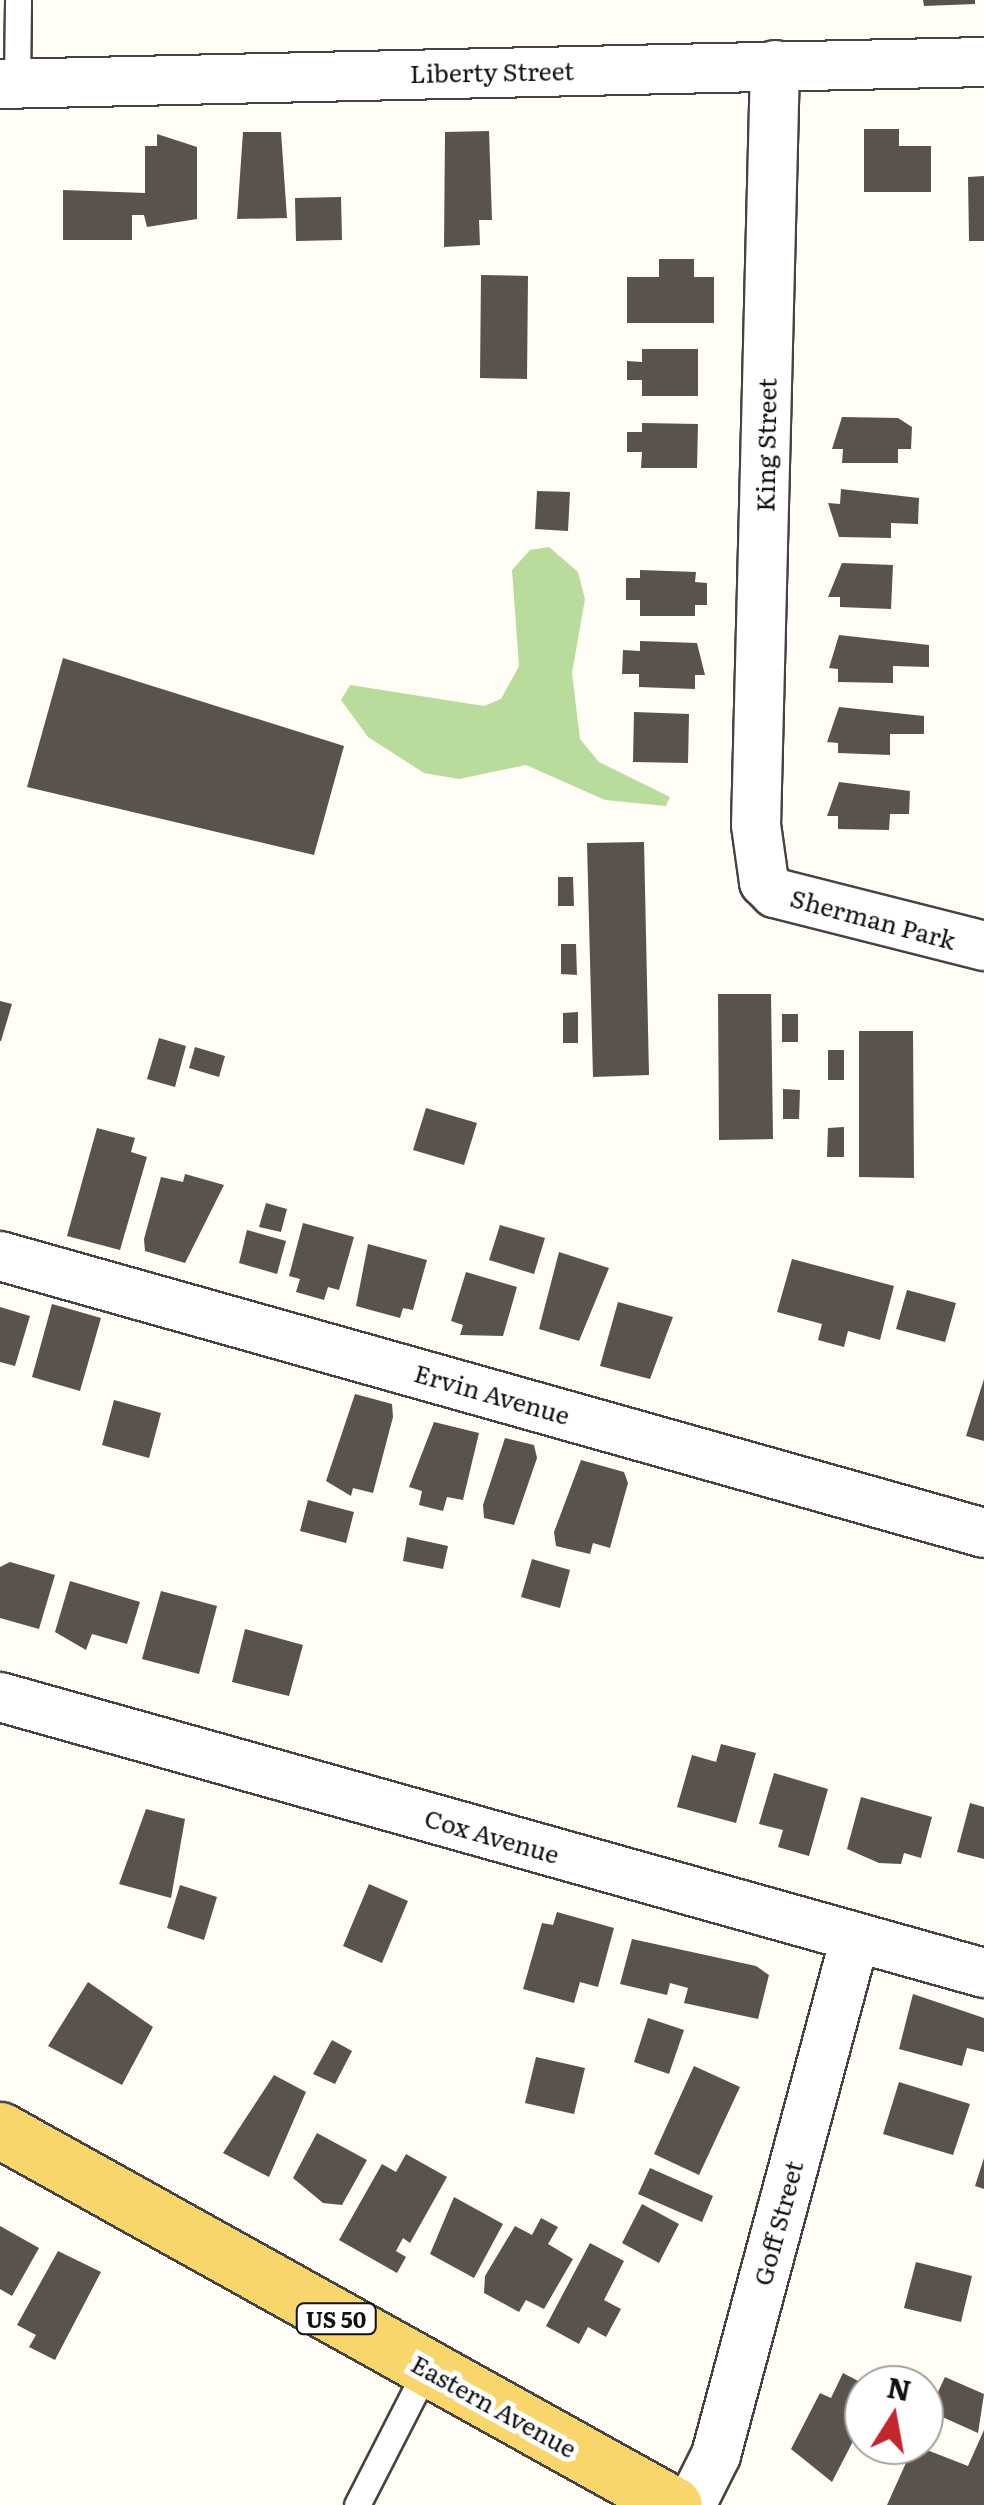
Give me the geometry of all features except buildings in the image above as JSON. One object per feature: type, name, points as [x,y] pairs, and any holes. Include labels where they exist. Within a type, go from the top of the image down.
[{"type":"main road","name":"Eastern Avenue","points":[[0,2130],[674,2505]]},
{"type":"street","name":"Liberty Street","points":[[9,84],[984,62]]},
{"type":"street","name":"King Street","points":[[756,825],[776,65]]},
{"type":"street","name":"Sherman Park","points":[[756,825],[764,882],[775,894],[984,946]]},
{"type":"street","name":"Ervin Avenue","points":[[0,1256],[984,1533]]},
{"type":"street","name":"Cox Avenue","points":[[0,1697],[984,1973]]},
{"type":"street","name":"Goff Street","points":[[691,2505],[716,2455],[855,1938]]},
{"type":"lane","points":[[9,84],[18,0]]},
{"type":"lane","points":[[356,2505],[426,2370]]},
{"type":"green space","points":[[549,547],[578,572],[585,599],[572,673],[580,739],[599,762],[670,797],[666,806],[605,800],[526,765],[459,779],[424,773],[368,737],[341,700],[350,685],[484,706],[501,699],[519,666],[512,570],[530,550]]}]
